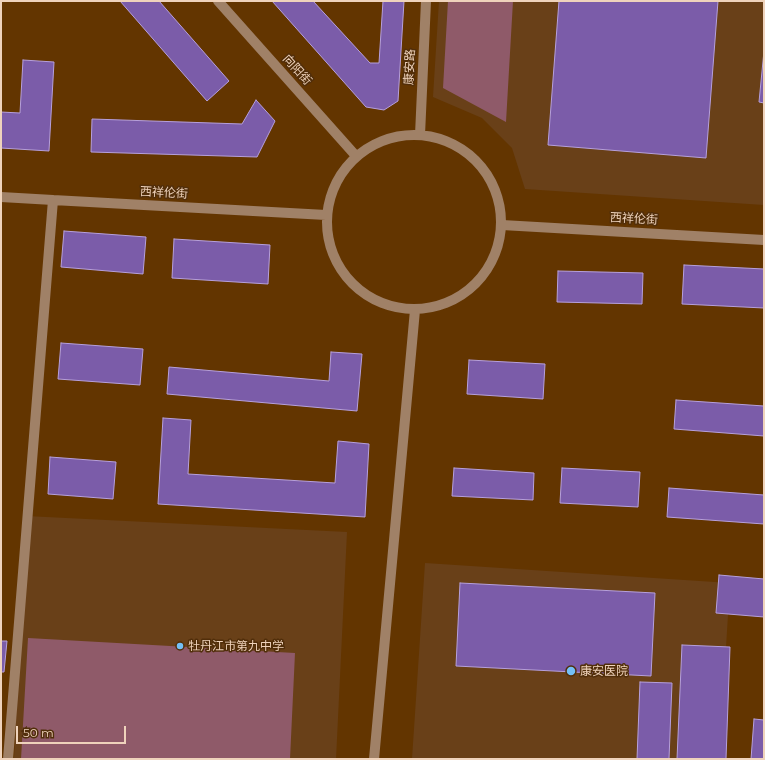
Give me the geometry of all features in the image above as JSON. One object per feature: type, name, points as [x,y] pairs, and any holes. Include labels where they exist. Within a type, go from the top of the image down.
[{"type":"street","name":"向阳街","points":[[218,1],[356,156]]},
{"type":"street","name":"康安路","points":[[420,134],[426,1]]},
{"type":"street","points":[[420,134],[446,140],[469,154],[487,174],[490,180],[498,198],[502,225],[497,251],[485,275],[466,294],[442,306],[416,310],[386,306],[360,292],[355,287],[340,271],[328,244],[326,215],[334,186],[341,173],[356,156],[375,143],[397,136],[420,134]]},
{"type":"street","name":"西祥伦街","points":[[1,197],[326,215]]},
{"type":"street","points":[[8,759],[53,200]]},
{"type":"street","name":"西祥伦街","points":[[502,225],[764,240]]},
{"type":"street","points":[[374,759],[416,310]]},
{"type":"shaded area","points":[[439,1],[764,1],[764,205],[525,189],[512,148],[482,118],[433,97]]},
{"type":"shaded area","points":[[448,1],[513,1],[506,122],[443,88]]},
{"type":"shaded area","name":"牡丹江市第九中学","points":[[26,516],[347,532],[336,759],[14,759]]},
{"type":"shaded area","name":"康安医院","points":[[425,563],[730,583],[719,759],[412,759]]},
{"type":"shaded area","points":[[28,638],[295,653],[290,759],[21,759]]},
{"type":"building","points":[[120,1],[159,1],[229,81],[207,101]]},
{"type":"building","points":[[272,1],[313,1],[370,63],[379,63],[383,1],[404,1],[398,101],[384,110],[366,107]]},
{"type":"building","points":[[559,1],[718,1],[706,158],[548,145]]},
{"type":"building","points":[[764,51],[764,103],[759,102]]},
{"type":"building","points":[[23,60],[54,62],[49,151],[1,148],[1,112],[20,113]]},
{"type":"building","points":[[256,100],[275,121],[257,157],[91,152],[92,119],[242,124]]},
{"type":"building","points":[[64,231],[146,237],[143,274],[61,267]]},
{"type":"building","points":[[174,239],[270,245],[268,284],[172,278]]},
{"type":"building","points":[[684,265],[764,269],[764,308],[682,304]]},
{"type":"building","points":[[558,271],[643,273],[642,304],[557,302]]},
{"type":"building","points":[[61,343],[143,349],[140,385],[58,379]]},
{"type":"building","points":[[331,352],[362,354],[357,411],[167,394],[169,367],[329,381]]},
{"type":"building","points":[[469,360],[545,364],[543,399],[467,394]]},
{"type":"building","points":[[676,400],[764,406],[764,436],[674,429]]},
{"type":"building","points":[[163,418],[191,420],[188,474],[335,483],[338,441],[369,444],[365,517],[158,504]]},
{"type":"building","points":[[50,457],[116,462],[113,499],[48,494]]},
{"type":"building","points":[[454,468],[534,473],[533,500],[452,496]]},
{"type":"building","points":[[562,468],[640,472],[638,507],[560,503]]},
{"type":"building","points":[[669,488],[764,495],[764,524],[667,517]]},
{"type":"building","points":[[719,575],[764,579],[764,617],[716,613]]},
{"type":"building","points":[[460,583],[655,593],[651,676],[456,666]]},
{"type":"building","points":[[1,641],[7,641],[4,672],[1,672]]},
{"type":"building","points":[[682,645],[730,647],[726,759],[677,759]]},
{"type":"building","points":[[640,682],[672,683],[669,759],[637,759]]},
{"type":"building","points":[[754,719],[764,720],[764,759],[751,759]]},
{"type":"place","name":"牡丹江市第九中学","points":[[180,646]]},
{"type":"place","name":"康安医院","points":[[571,671]]}]
